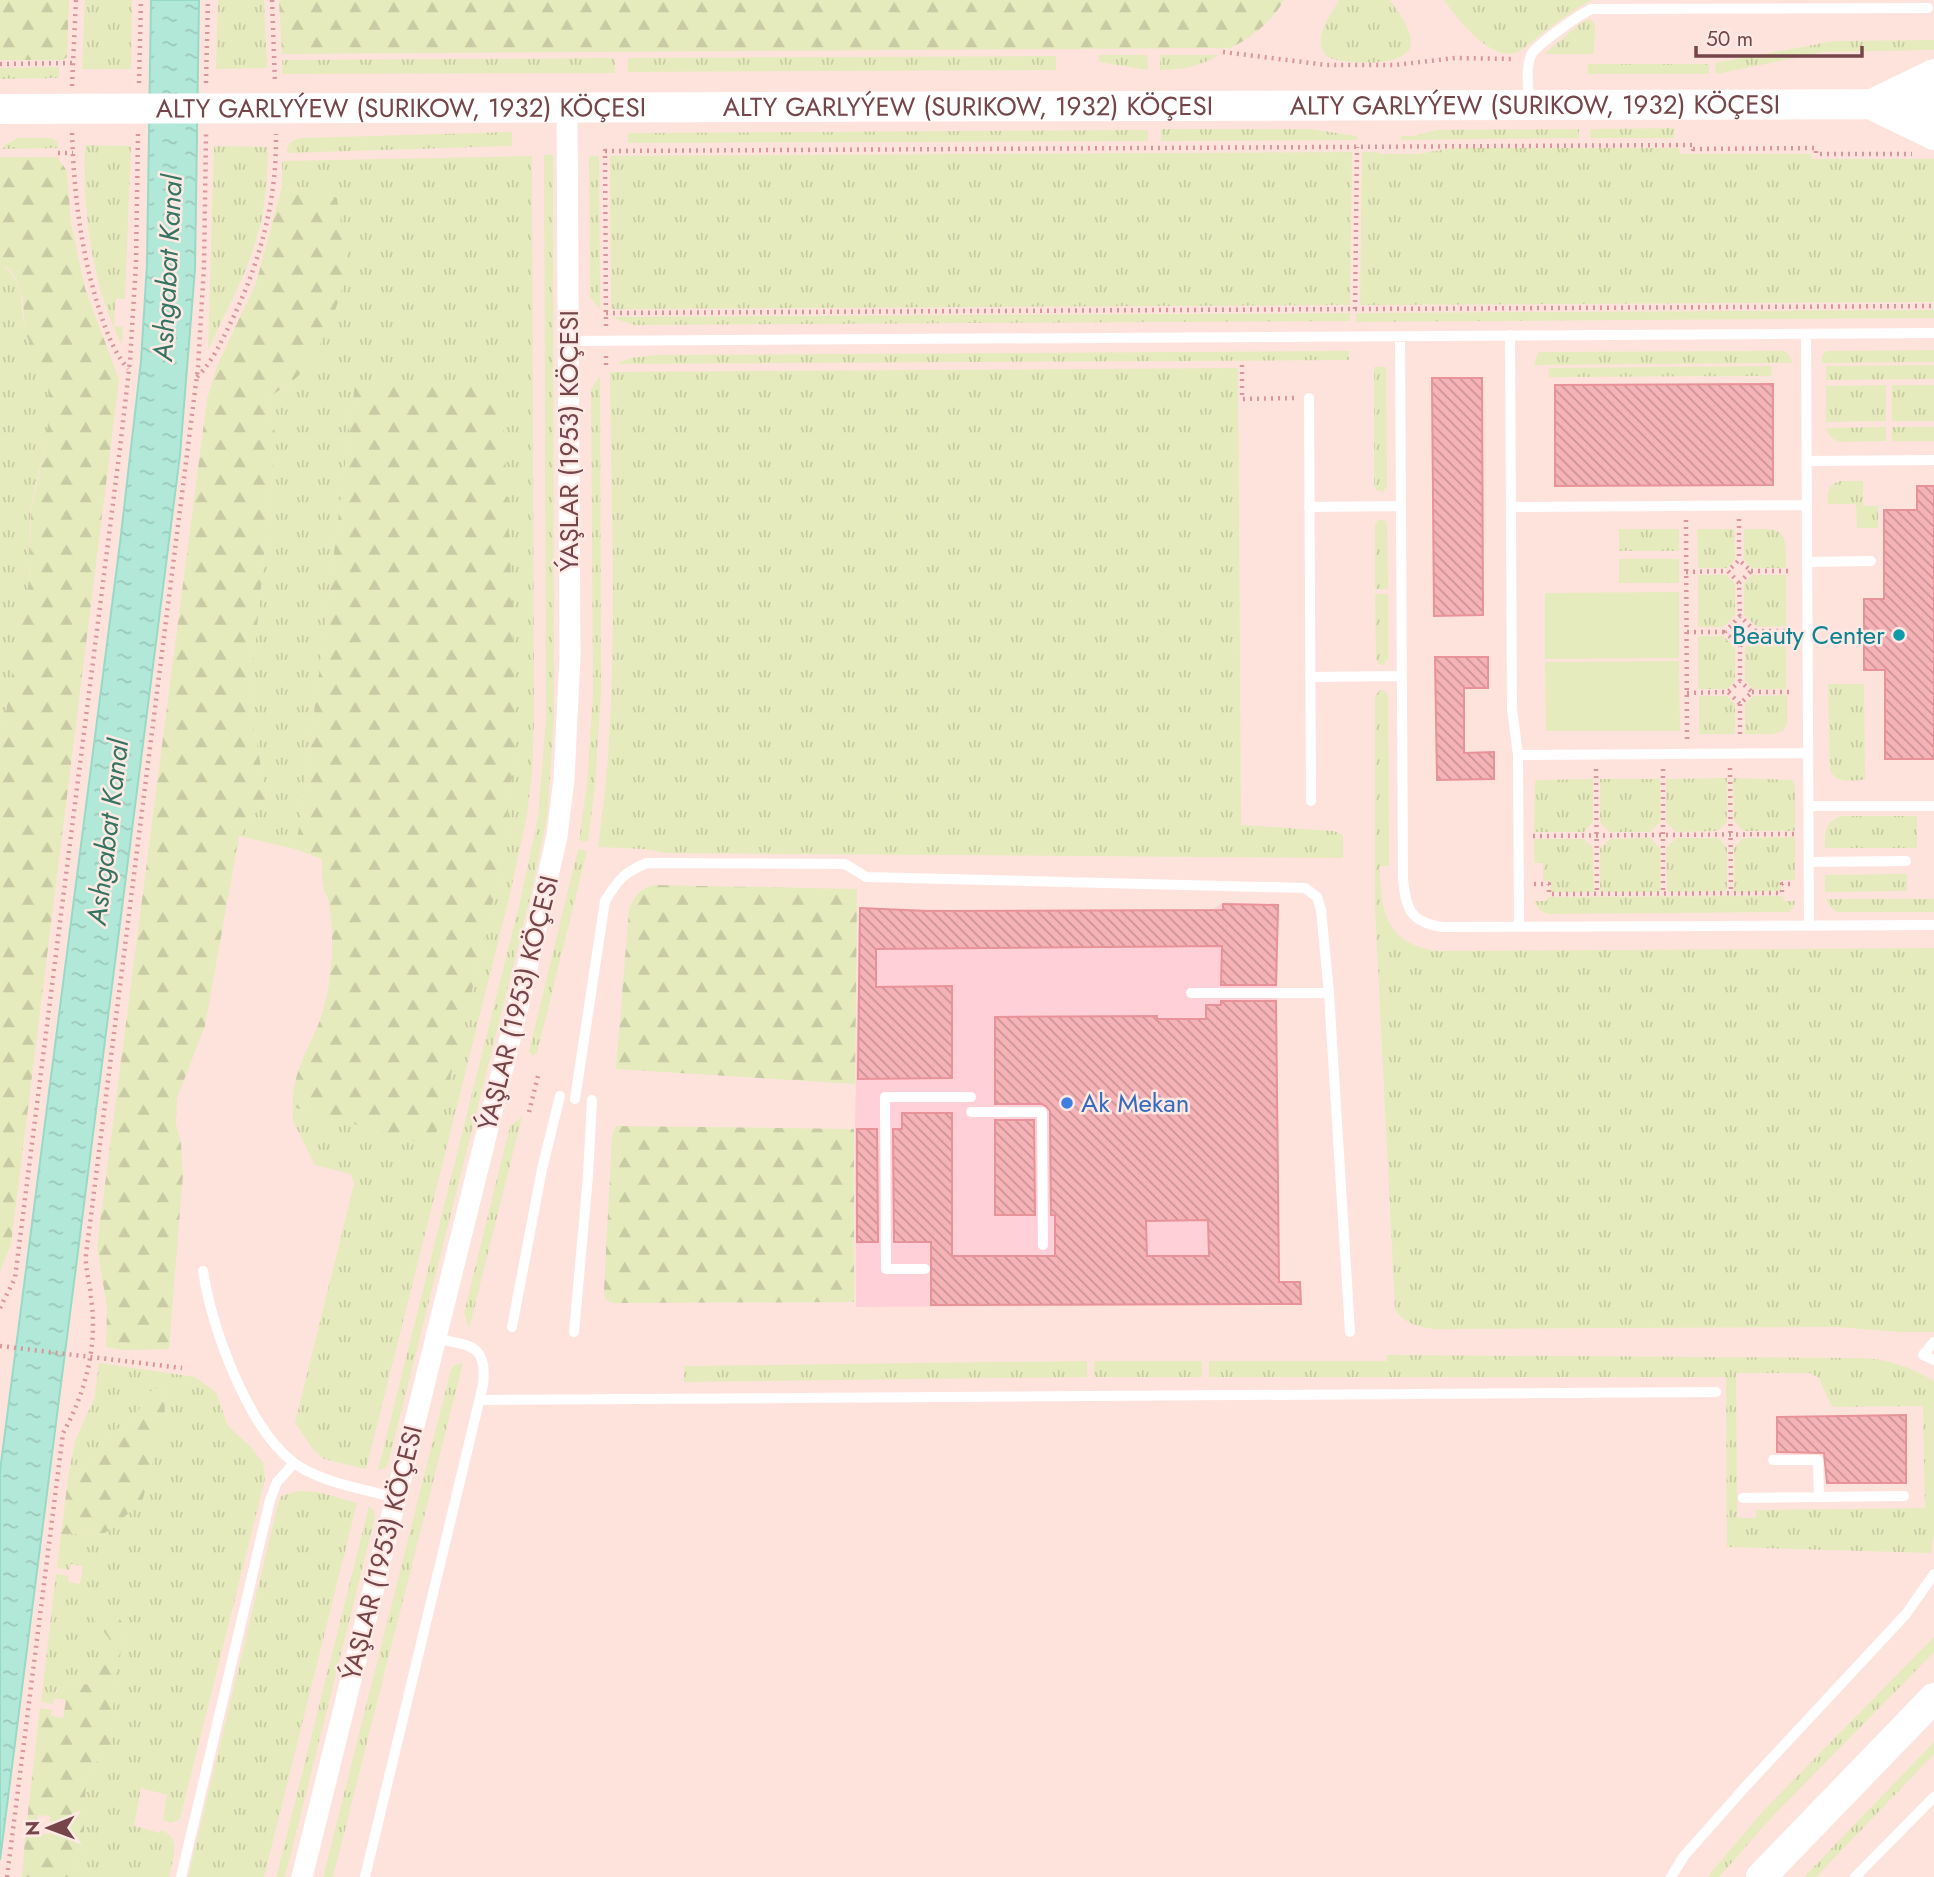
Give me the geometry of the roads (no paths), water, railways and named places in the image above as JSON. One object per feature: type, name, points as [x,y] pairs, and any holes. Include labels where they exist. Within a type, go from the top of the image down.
[{"type":"street","points":[[1927,144],[1871,104],[1934,74]]},
{"type":"street","name":"ALTY GARLYÝEW (SURIKOW, 1932) KÖÇESI","points":[[0,109],[1934,104]]},
{"type":"street","name":"ÝAŞLAR (1953) KÖÇESI","points":[[302,1877],[541,914],[557,836],[568,708],[567,108]]},
{"type":"street","points":[[1761,1877],[1934,1698]]},
{"type":"lane","points":[[1529,106],[1532,53],[1568,23],[1592,9],[1928,8]]},
{"type":"lane","points":[[569,341],[1934,333]]},
{"type":"lane","points":[[1806,334],[1809,925]]},
{"type":"lane","points":[[1510,335],[1512,709],[1518,755],[1519,927]]},
{"type":"lane","points":[[1399,338],[1403,879],[1405,900],[1416,919],[1442,928],[1934,925]]},
{"type":"lane","points":[[1309,398],[1311,801]]},
{"type":"lane","points":[[1807,461],[1934,460]]},
{"type":"lane","points":[[1511,507],[1807,505]]},
{"type":"lane","points":[[1309,507],[1401,506]]},
{"type":"lane","points":[[1807,562],[1871,561]]},
{"type":"lane","points":[[1310,677],[1402,676]]},
{"type":"lane","points":[[1518,755],[1808,753]]},
{"type":"lane","points":[[1808,806],[1934,806]]},
{"type":"lane","points":[[1809,862],[1906,861]]},
{"type":"lane","points":[[575,1099],[605,901],[617,882],[629,870],[647,863],[845,864],[866,877],[1305,888],[1317,897],[1321,911],[1329,993],[1350,1332]]},
{"type":"lane","points":[[1191,993],[1329,993]]},
{"type":"lane","points":[[512,1327],[542,1169],[560,1096]]},
{"type":"lane","points":[[925,1269],[886,1269],[885,1097],[971,1097]]},
{"type":"lane","points":[[574,1332],[592,1100]]},
{"type":"lane","points":[[971,1112],[1042,1112],[1043,1245]]},
{"type":"lane","points":[[203,1271],[207,1298],[226,1357],[244,1395],[274,1444],[294,1463],[313,1474],[396,1497]]},
{"type":"lane","points":[[365,1877],[485,1371],[484,1359],[471,1347],[435,1338]]},
{"type":"lane","points":[[1934,1342],[1923,1355],[1934,1360]]},
{"type":"lane","points":[[480,1400],[1716,1392]]},
{"type":"lane","points":[[1773,1460],[1818,1460],[1819,1497]]},
{"type":"lane","points":[[181,1877],[270,1500],[278,1482],[294,1463]]},
{"type":"lane","points":[[1743,1498],[1904,1496]]},
{"type":"lane","points":[[1671,1877],[1684,1856],[1746,1786],[1906,1614],[1934,1574]]},
{"type":"lane","points":[[1855,1877],[1934,1797]]},
{"type":"water","name":"Ashgabat Kanal","points":[[151,0],[199,0],[195,269],[180,455],[0,1860],[0,1471],[120,543],[141,361],[147,264]]},
{"type":"place","name":"Beauty Center","points":[[1899,635]]},
{"type":"place","name":"Ak Mekan","points":[[1067,1103]]}]
